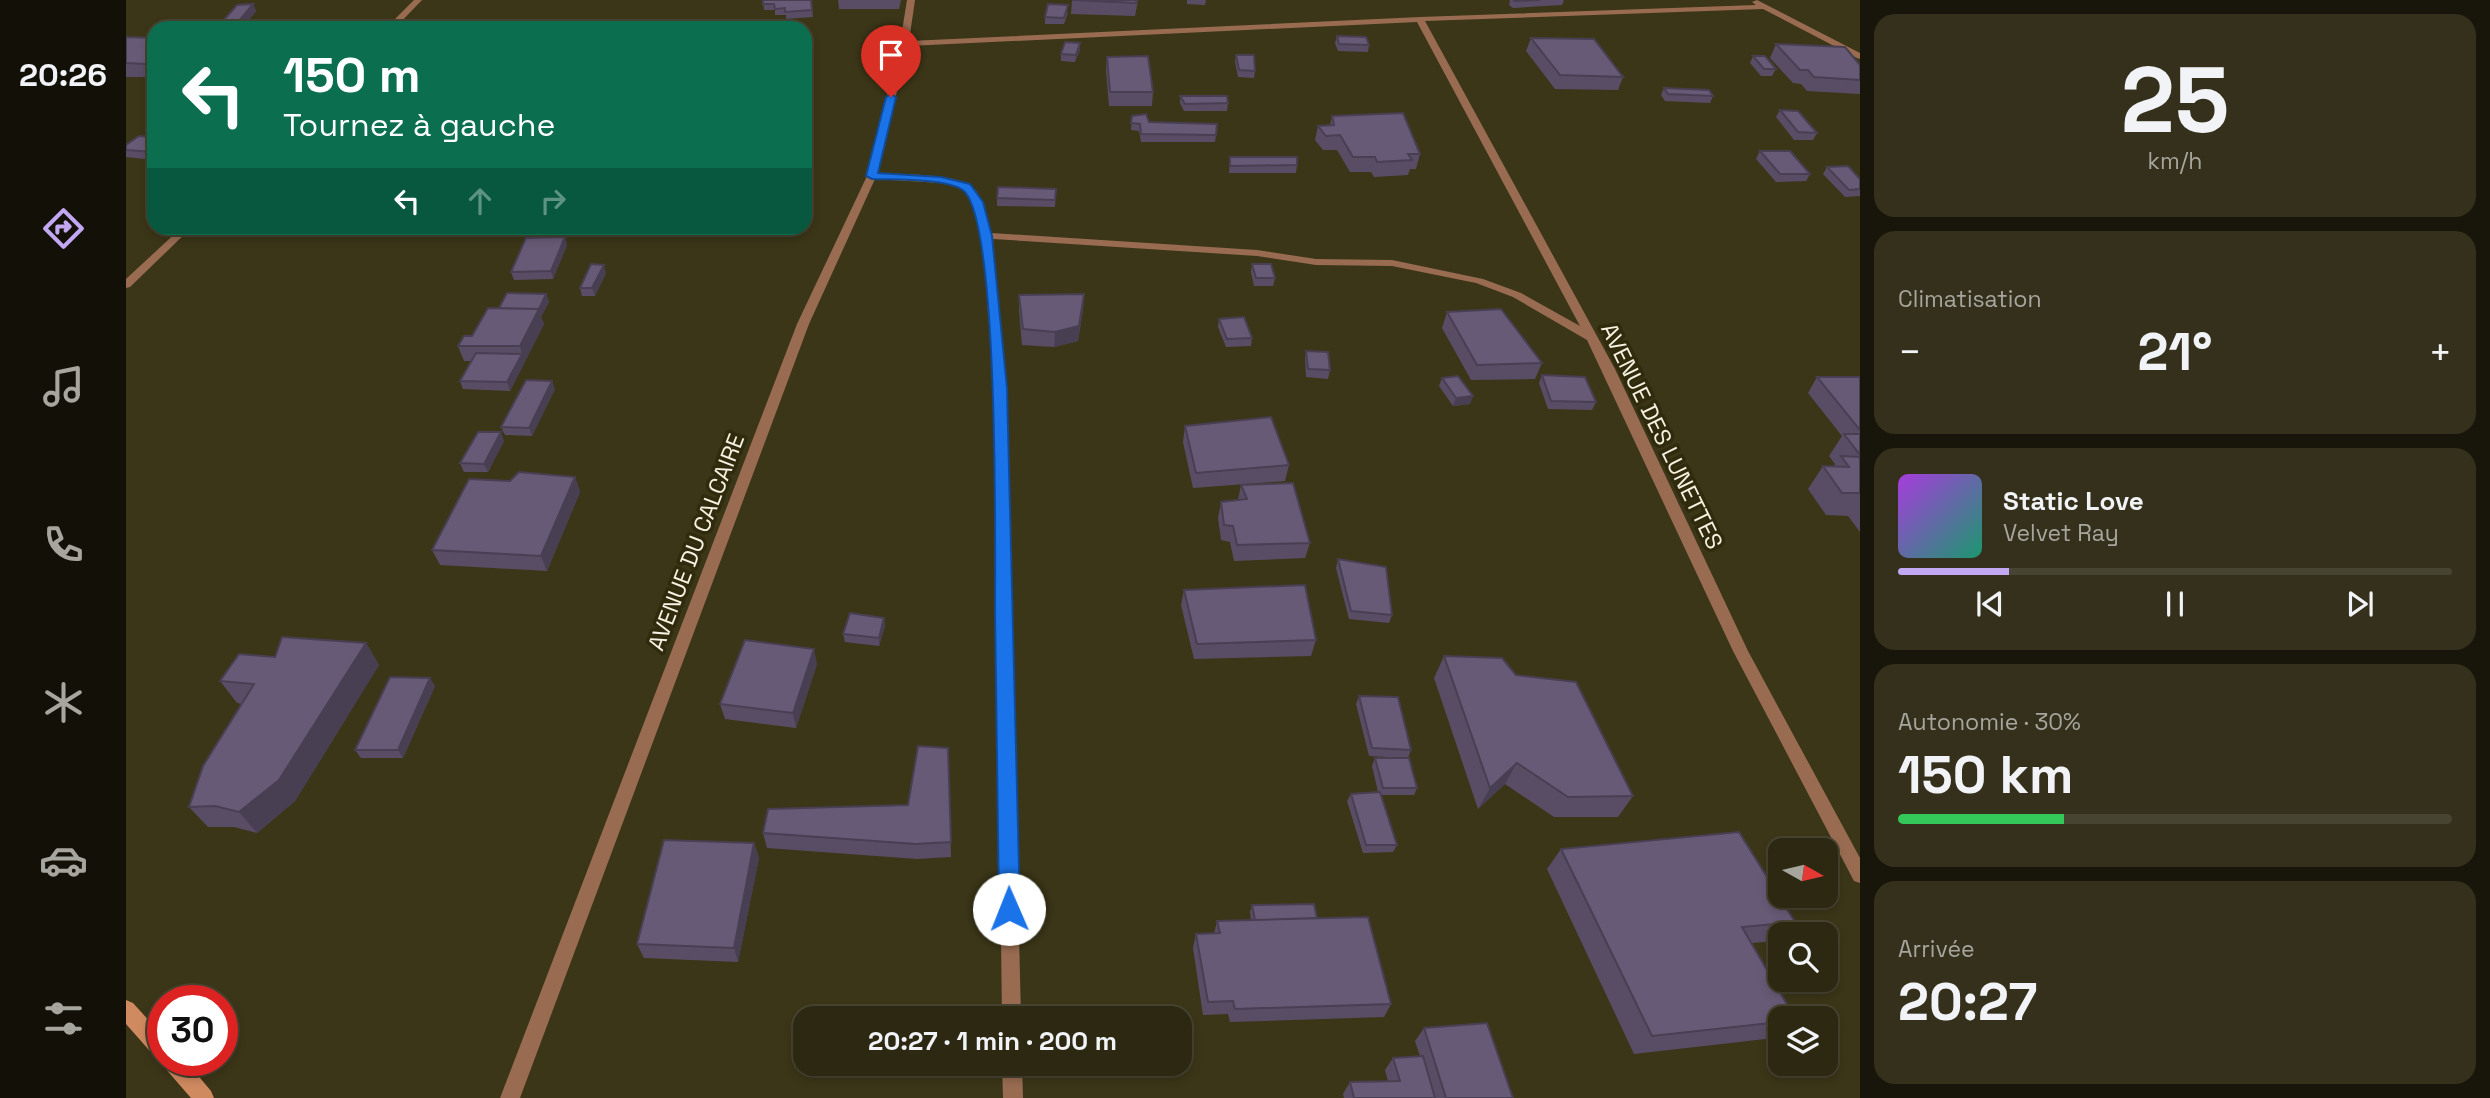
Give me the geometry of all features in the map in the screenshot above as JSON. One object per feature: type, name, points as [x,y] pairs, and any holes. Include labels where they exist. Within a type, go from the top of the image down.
[{"type":"street","points":[[397,21],[418,0]]},
{"type":"street","name":"AVENUE DU CALCAIRE","points":[[510,1098],[803,324],[872,176],[904,44],[911,0]]},
{"type":"street","points":[[1753,0],[1860,56]]},
{"type":"street","points":[[904,44],[1420,19],[1762,7]]},
{"type":"street","name":"AVENUE DES LUNETTES","points":[[1420,19],[1592,338],[1741,651],[1860,875]]},
{"type":"street","points":[[872,176],[941,180],[967,187],[978,202],[986,236],[1000,388],[1012,1006]]},
{"type":"street","points":[[126,285],[179,235]]},
{"type":"street","points":[[986,236],[1257,253],[1316,262],[1392,263],[1427,268],[1479,281],[1517,295],[1592,338]]},
{"type":"street","points":[[126,1010],[147,1033]]},
{"type":"street","points":[[185,1076],[204,1098]]},
{"type":"street","points":[[1012,1076],[1013,1098]]},
{"type":"building","points":[[763,0],[811,0],[812,10],[785,12],[785,8],[775,9],[774,4],[763,4]]},
{"type":"building","points":[[1072,0],[1137,0],[1136,3]]},
{"type":"building","points":[[253,4],[239,21],[223,21],[237,5]]},
{"type":"building","points":[[1048,4],[1068,5],[1064,18],[1045,17]]},
{"type":"building","points":[[1337,36],[1366,37],[1369,45],[1339,44]]},
{"type":"building","points":[[126,37],[147,38],[147,64],[126,63]]},
{"type":"building","points":[[1531,38],[1594,39],[1623,77],[1560,75]]},
{"type":"building","points":[[1065,42],[1080,43],[1076,55],[1061,54]]},
{"type":"building","points":[[1776,44],[1845,47],[1860,65],[1860,80],[1814,77],[1808,70],[1800,70]]},
{"type":"building","points":[[1236,55],[1254,55],[1255,71],[1239,70]]},
{"type":"building","points":[[1148,56],[1153,92],[1110,92],[1107,57]]},
{"type":"building","points":[[1753,56],[1765,56],[1776,69],[1764,69]]},
{"type":"building","points":[[1664,88],[1709,90],[1713,96],[1668,94]]},
{"type":"building","points":[[1180,96],[1227,96],[1228,103],[1185,104]]},
{"type":"building","points":[[1780,110],[1798,111],[1817,133],[1798,132]]},
{"type":"building","points":[[1403,113],[1420,154],[1408,154],[1412,160],[1377,162],[1375,157],[1353,157],[1340,135],[1326,136],[1318,126],[1334,125],[1332,116]]},
{"type":"building","points":[[1146,114],[1149,122],[1217,124],[1216,135],[1141,134],[1140,124],[1131,123],[1132,116]]},
{"type":"building","points":[[139,136],[147,137],[147,152],[126,150],[126,145]]},
{"type":"building","points":[[1760,151],[1790,151],[1810,174],[1780,174]]},
{"type":"building","points":[[1230,157],[1297,157],[1297,165],[1230,166]]},
{"type":"building","points":[[1848,166],[1860,179],[1860,189],[1849,190],[1827,167]]},
{"type":"building","points":[[998,187],[1056,189],[1055,200],[997,198]]},
{"type":"building","points":[[565,237],[551,271],[511,272],[526,238]]},
{"type":"building","points":[[591,264],[604,265],[592,288],[580,288]]},
{"type":"building","points":[[1252,264],[1271,264],[1275,278],[1256,278]]},
{"type":"building","points":[[507,293],[546,294],[539,309],[499,308]]},
{"type":"building","points":[[1084,294],[1079,326],[1055,332],[1023,329],[1019,295]]},
{"type":"building","points":[[488,308],[539,309],[520,346],[458,346],[464,336],[472,336]]},
{"type":"building","points":[[1501,309],[1542,363],[1477,365],[1447,312]]},
{"type":"building","points":[[1244,317],[1252,338],[1227,339],[1219,319]]},
{"type":"building","points":[[1306,351],[1328,352],[1330,370],[1308,369]]},
{"type":"building","points":[[476,353],[522,354],[507,382],[460,381]]},
{"type":"building","points":[[1542,375],[1585,377],[1596,402],[1551,401]]},
{"type":"building","points":[[1458,376],[1473,396],[1456,398],[1442,378]]},
{"type":"building","points":[[1817,377],[1860,377],[1860,430]]},
{"type":"building","points":[[526,380],[552,381],[529,428],[501,427]]},
{"type":"building","points":[[1271,417],[1289,465],[1196,473],[1185,426]]},
{"type":"building","points":[[478,432],[501,432],[484,464],[460,463]]},
{"type":"building","points":[[1844,434],[1860,434],[1860,455]]},
{"type":"building","points":[[1841,456],[1860,457],[1860,493],[1842,493],[1823,466],[1849,467]]},
{"type":"building","points":[[519,472],[575,477],[541,556],[432,550],[469,479],[510,481]]},
{"type":"building","points":[[1293,483],[1310,543],[1237,545],[1233,526],[1224,525],[1221,502],[1247,499],[1241,485]]},
{"type":"building","points":[[1338,559],[1386,567],[1392,615],[1351,611]]},
{"type":"building","points":[[1305,585],[1316,640],[1197,644],[1184,590]]},
{"type":"building","points":[[850,613],[884,618],[879,638],[843,634]]},
{"type":"building","points":[[282,637],[366,643],[279,780],[239,812],[215,806],[189,807],[203,766],[254,684],[220,681],[239,654],[275,657]]},
{"type":"building","points":[[745,640],[814,649],[793,713],[720,704]]},
{"type":"building","points":[[1444,656],[1502,658],[1516,675],[1576,682],[1633,796],[1568,797],[1517,763],[1490,788]]},
{"type":"building","points":[[390,677],[430,678],[398,750],[355,750]]},
{"type":"building","points":[[1359,696],[1398,697],[1411,750],[1372,748]]},
{"type":"building","points":[[918,746],[948,748],[951,842],[916,844],[763,833],[768,809],[908,805]]},
{"type":"building","points":[[1375,758],[1409,758],[1417,788],[1383,788]]},
{"type":"building","points":[[1380,792],[1397,845],[1366,845],[1351,794]]},
{"type":"building","points":[[1739,832],[1768,879],[1768,908],[1786,908],[1795,922],[1768,922],[1768,925],[1742,927],[1768,972],[1768,992],[1780,992],[1788,1006],[1768,1006],[1768,1023],[1652,1036],[1561,849]]},
{"type":"building","points":[[664,840],[754,843],[734,948],[637,944]]},
{"type":"building","points":[[1314,904],[1317,918],[1255,920],[1252,905]]},
{"type":"building","points":[[1368,917],[1391,1004],[1235,1009],[1233,1001],[1208,1002],[1196,934],[1220,933],[1217,921]]},
{"type":"building","points":[[1487,1023],[1513,1098],[1446,1098],[1424,1028]]},
{"type":"building","points":[[1423,1056],[1435,1098],[1354,1098],[1350,1082],[1400,1081],[1393,1058]]},
{"type":"route","points":[[891,97],[872,176],[960,183],[967,187],[978,202],[986,236],[1000,388],[1009,909]]}]
